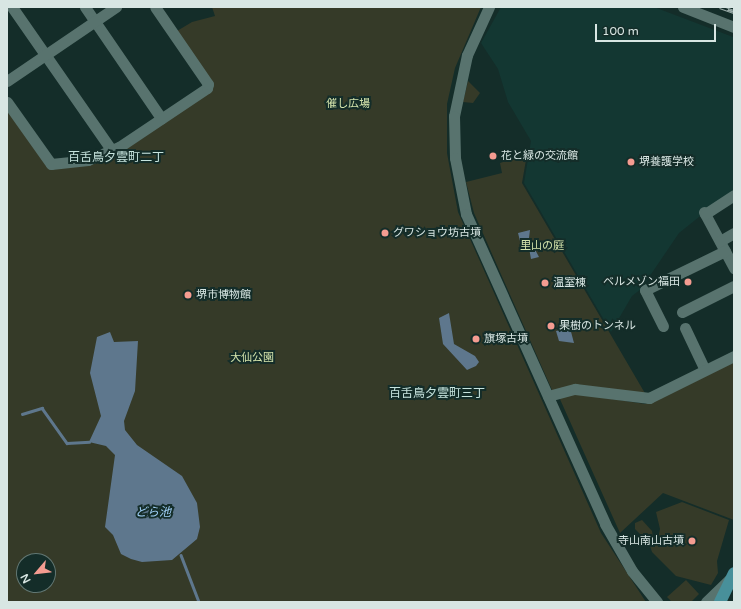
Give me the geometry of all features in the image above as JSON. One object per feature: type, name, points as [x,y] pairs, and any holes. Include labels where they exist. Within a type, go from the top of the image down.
[{"type":"main road","points":[[720,602],[731,576]]},
{"type":"street","points":[[12,7],[112,151]]},
{"type":"street","points":[[85,7],[161,118]]},
{"type":"street","points":[[7,81],[46,56],[116,7]]},
{"type":"street","points":[[7,102],[51,164],[88,160],[112,151],[207,88],[208,84],[155,7]]},
{"type":"street","points":[[489,7],[472,42],[460,79],[454,116],[456,165],[466,214],[614,541],[657,602]]},
{"type":"street","points":[[683,7],[734,27]]},
{"type":"street","points":[[734,195],[705,213],[734,268]]},
{"type":"street","points":[[663,326],[645,290],[722,246],[734,233]]},
{"type":"street","points":[[682,312],[734,286]]},
{"type":"street","points":[[685,328],[704,368]]},
{"type":"street","points":[[548,396],[575,389],[649,398],[704,368],[734,356]]},
{"type":"street","points":[[706,602],[731,576]]},
{"type":"shaded area","name":"堺養護学校","points":[[501,7],[654,7],[733,37],[734,189],[679,233],[641,289],[632,296],[611,332],[524,183],[531,141],[508,102],[498,69],[481,43]]},
{"type":"green space","name":"大仙公園","points":[[212,7],[481,7],[455,68],[447,104],[447,153],[458,212],[601,533],[646,602],[7,602],[7,108],[54,169],[105,160],[143,138],[213,86],[177,31],[192,22],[215,16]]},
{"type":"green space","points":[[468,81],[480,93],[473,103],[463,102]]},
{"type":"green space","name":"里山の庭","points":[[527,154],[522,183],[646,395],[552,390],[474,213],[466,182],[502,173],[500,163]]},
{"type":"green space","points":[[734,362],[734,520],[663,493],[620,533],[559,397],[579,394],[645,404]]},
{"type":"green space","points":[[682,502],[729,520],[717,561],[718,573],[711,585],[676,576],[652,552],[650,546],[658,539],[660,529],[656,512]]},
{"type":"green space","points":[[642,520],[652,531],[653,538],[648,542],[635,529],[635,523]]},
{"type":"green space","points":[[686,580],[699,594],[691,602],[672,602],[667,597]]},
{"type":"water","points":[[530,230],[529,238],[539,257],[531,259],[529,248],[521,245],[518,233]]},
{"type":"water","points":[[449,313],[454,344],[475,356],[479,362],[476,366],[467,370],[443,344],[439,318]]},
{"type":"water","points":[[570,328],[574,343],[559,341],[556,331]]},
{"type":"water","name":"どら池","points":[[110,332],[114,342],[138,341],[135,391],[124,421],[125,430],[137,445],[182,476],[197,503],[200,527],[197,539],[172,560],[142,562],[131,559],[121,554],[113,535],[105,527],[115,455],[106,446],[89,442],[101,416],[90,373],[97,337]]},
{"type":"waterway","points":[[22,414],[42,408],[67,443],[89,442]]},
{"type":"waterway","points":[[181,555],[199,602]]},
{"type":"railway","points":[[720,7],[734,12]]},
{"type":"place","name":"花と緑の交流館","points":[[493,156]]},
{"type":"place","name":"堺養護学校","points":[[631,162]]},
{"type":"place","name":"グワショウ坊古墳","points":[[385,233]]},
{"type":"place","name":"ベルメゾン福田","points":[[688,282]]},
{"type":"place","name":"温室棟","points":[[545,283]]},
{"type":"place","name":"堺市博物館","points":[[188,295]]},
{"type":"place","name":"果樹のトンネル","points":[[551,326]]},
{"type":"place","name":"旗塚古墳","points":[[476,339]]},
{"type":"place","name":"寺山南山古墳","points":[[692,541]]},
{"type":"district","name":"百舌鳥夕雲町二丁","points":[[116,158]]},
{"type":"district","name":"百舌鳥夕雲町三丁","points":[[437,394]]},
{"type":"park label","name":"催し広場","points":[[348,104]]}]
